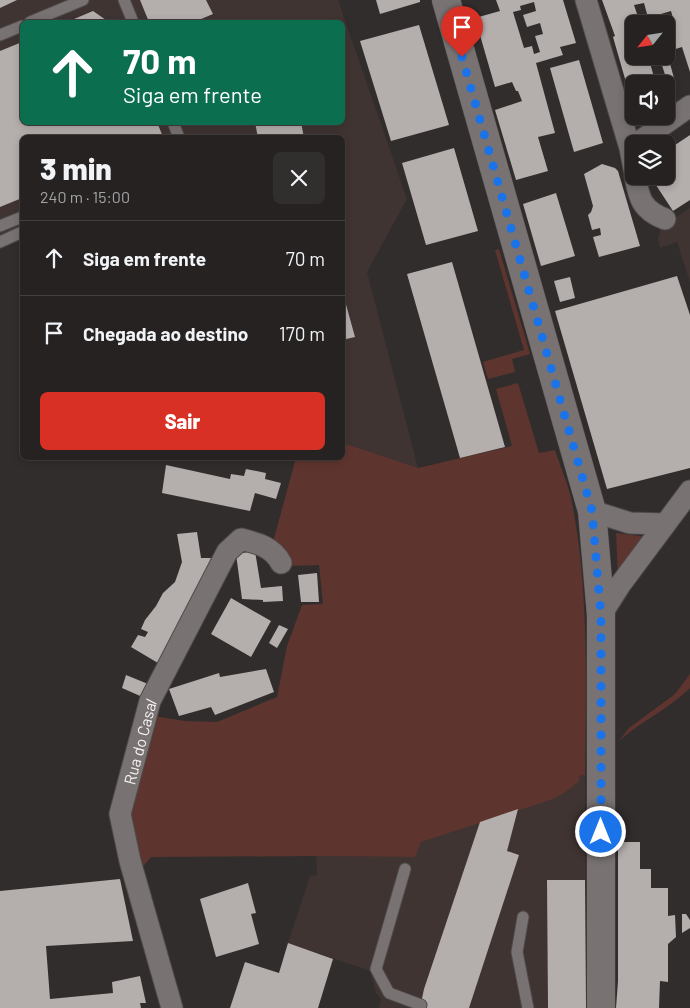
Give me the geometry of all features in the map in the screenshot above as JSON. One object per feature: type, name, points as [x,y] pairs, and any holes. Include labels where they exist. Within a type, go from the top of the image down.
[{"type":"street","points":[[446,0],[592,511],[601,615],[601,1008]]},
{"type":"street","points":[[586,0],[629,135]]},
{"type":"street","points":[[649,135],[690,106]]},
{"type":"street","points":[[637,185],[639,196],[651,213],[665,219]]},
{"type":"street","points":[[601,615],[620,585],[690,491]]},
{"type":"street","points":[[592,511],[630,523],[665,524]]},
{"type":"street","name":"Rua do Casal","points":[[172,1008],[130,861],[120,814],[150,700],[227,552],[241,539],[269,548],[276,554],[281,563]]},
{"type":"lane","points":[[35,20],[83,0]]},
{"type":"lane","points":[[124,0],[132,20]]},
{"type":"lane","points":[[0,35],[20,27]]},
{"type":"lane","points":[[0,226],[20,218]]},
{"type":"lane","points":[[0,242],[20,233]]},
{"type":"lane","points":[[405,870],[376,968],[389,993],[421,1005]]},
{"type":"lane","points":[[523,917],[517,952],[528,1008]]},
{"type":"shaded area","points":[[0,0],[338,0],[345,20],[20,20],[20,125],[345,125],[345,20],[407,199],[367,272],[418,468],[345,444],[345,135],[20,135],[20,239],[0,248]]},
{"type":"shaded area","points":[[690,208],[690,282],[677,242],[660,248],[658,239],[661,227]]},
{"type":"shaded area","points":[[499,249],[530,354],[512,359],[515,372],[488,379],[483,362],[524,350],[495,250]]},
{"type":"shaded area","points":[[518,383],[539,453],[555,450],[572,501],[582,573],[584,607],[586,675],[585,775],[579,776],[579,781],[553,799],[421,842],[415,857],[151,857],[141,869],[126,816],[154,716],[185,721],[217,722],[277,697],[287,646],[302,605],[323,604],[319,565],[290,566],[273,542],[295,460],[345,460],[345,444],[418,468],[512,446],[496,389]]},
{"type":"shaded area","points":[[616,533],[647,537],[618,577]]},
{"type":"shaded area","points":[[690,674],[690,688],[619,741],[629,728],[675,694]]},
{"type":"shaded area","points":[[585,775],[586,1008],[379,1008],[381,999],[376,993],[370,971],[288,943],[310,876],[317,875],[316,856],[415,857],[421,842],[518,809],[579,776]]},
{"type":"building","points":[[0,0],[17,0],[0,8]]},
{"type":"building","points":[[140,0],[206,0],[213,14],[199,20],[148,20]]},
{"type":"building","points":[[376,0],[420,0],[420,2],[380,14]]},
{"type":"building","points":[[496,0],[563,0],[576,43],[560,47],[563,55],[536,63],[555,133],[538,137],[548,171],[516,180],[495,110],[522,101],[512,82],[495,87],[475,18],[500,11]],"holes":[[[534,2],[536,11],[523,15],[527,27],[540,23],[543,34],[535,36],[540,52],[534,54],[532,46],[524,48],[513,12],[521,10],[520,6]]]},
{"type":"building","points":[[602,0],[690,0],[690,72],[682,47],[675,49],[675,15],[672,15],[671,11],[657,15],[644,15],[647,14],[644,3],[634,5],[637,15],[625,15],[625,65],[651,65],[653,75],[625,75],[625,79],[613,37],[615,36]]},
{"type":"building","points":[[93,11],[106,20],[72,20]]},
{"type":"building","points":[[419,25],[449,125],[391,141],[360,41]]},
{"type":"building","points":[[20,43],[20,125],[158,125],[162,135],[20,135],[20,199],[0,207],[0,51]]},
{"type":"building","points":[[579,60],[603,143],[574,152],[550,68]]},
{"type":"building","points":[[662,65],[670,65],[673,75],[665,75]]},
{"type":"building","points":[[256,125],[302,125],[303,135],[257,135]]},
{"type":"building","points":[[690,135],[690,200],[673,211],[656,185],[675,185],[675,145]]},
{"type":"building","points":[[454,148],[478,231],[426,245],[402,163]]},
{"type":"building","points":[[602,164],[615,168],[618,171],[640,246],[599,257],[593,237],[601,235],[600,228],[592,230],[588,215],[593,206],[584,174]]},
{"type":"building","points":[[556,193],[575,256],[541,266],[523,204]]},
{"type":"building","points":[[452,262],[505,447],[460,458],[407,274]]},
{"type":"building","points":[[677,276],[690,315],[690,468],[607,489],[555,311]]},
{"type":"building","points":[[570,277],[575,298],[560,302],[554,281]]},
{"type":"building","points":[[345,301],[355,337],[345,339]]},
{"type":"building","points":[[166,465],[230,479],[231,474],[244,476],[246,469],[266,473],[265,479],[281,483],[276,499],[255,493],[250,511],[162,493]]},
{"type":"building","points":[[197,532],[201,558],[211,558],[203,591],[163,666],[131,647],[138,635],[145,637],[148,632],[141,629],[145,620],[163,593],[175,582],[182,562],[177,534]]},
{"type":"building","points":[[255,551],[261,588],[282,586],[283,601],[263,602],[263,600],[242,599],[236,554]]},
{"type":"building","points":[[317,573],[319,602],[301,602],[298,575]]},
{"type":"building","points":[[231,598],[271,621],[251,657],[211,634]]},
{"type":"building","points":[[279,625],[288,629],[277,648],[269,643]]},
{"type":"building","points":[[266,669],[274,692],[215,715],[211,707],[179,716],[169,689],[219,673],[220,677]]},
{"type":"building","points":[[126,675],[153,686],[147,699],[122,688]]},
{"type":"building","points":[[518,809],[507,851],[519,855],[469,1008],[420,1008],[424,989],[480,822]]},
{"type":"building","points":[[618,842],[640,842],[640,869],[651,869],[651,888],[668,888],[668,916],[675,915],[676,937],[668,944],[668,982],[660,981],[659,1008],[616,1008],[618,981]]},
{"type":"building","points":[[120,879],[133,941],[46,946],[50,999],[113,993],[112,982],[140,976],[146,1003],[140,1003],[141,1008],[0,1008],[0,891]]},
{"type":"building","points":[[547,880],[585,880],[586,1008],[548,1008]]},
{"type":"building","points":[[248,883],[256,913],[251,914],[259,944],[216,957],[200,899]]},
{"type":"building","points":[[682,914],[686,914],[690,920],[690,928],[682,933]]},
{"type":"building","points":[[288,943],[333,959],[318,1008],[230,1008],[245,962],[279,973]]},
{"type":"route","points":[[462,57],[592,511],[601,615],[601,832]]}]
